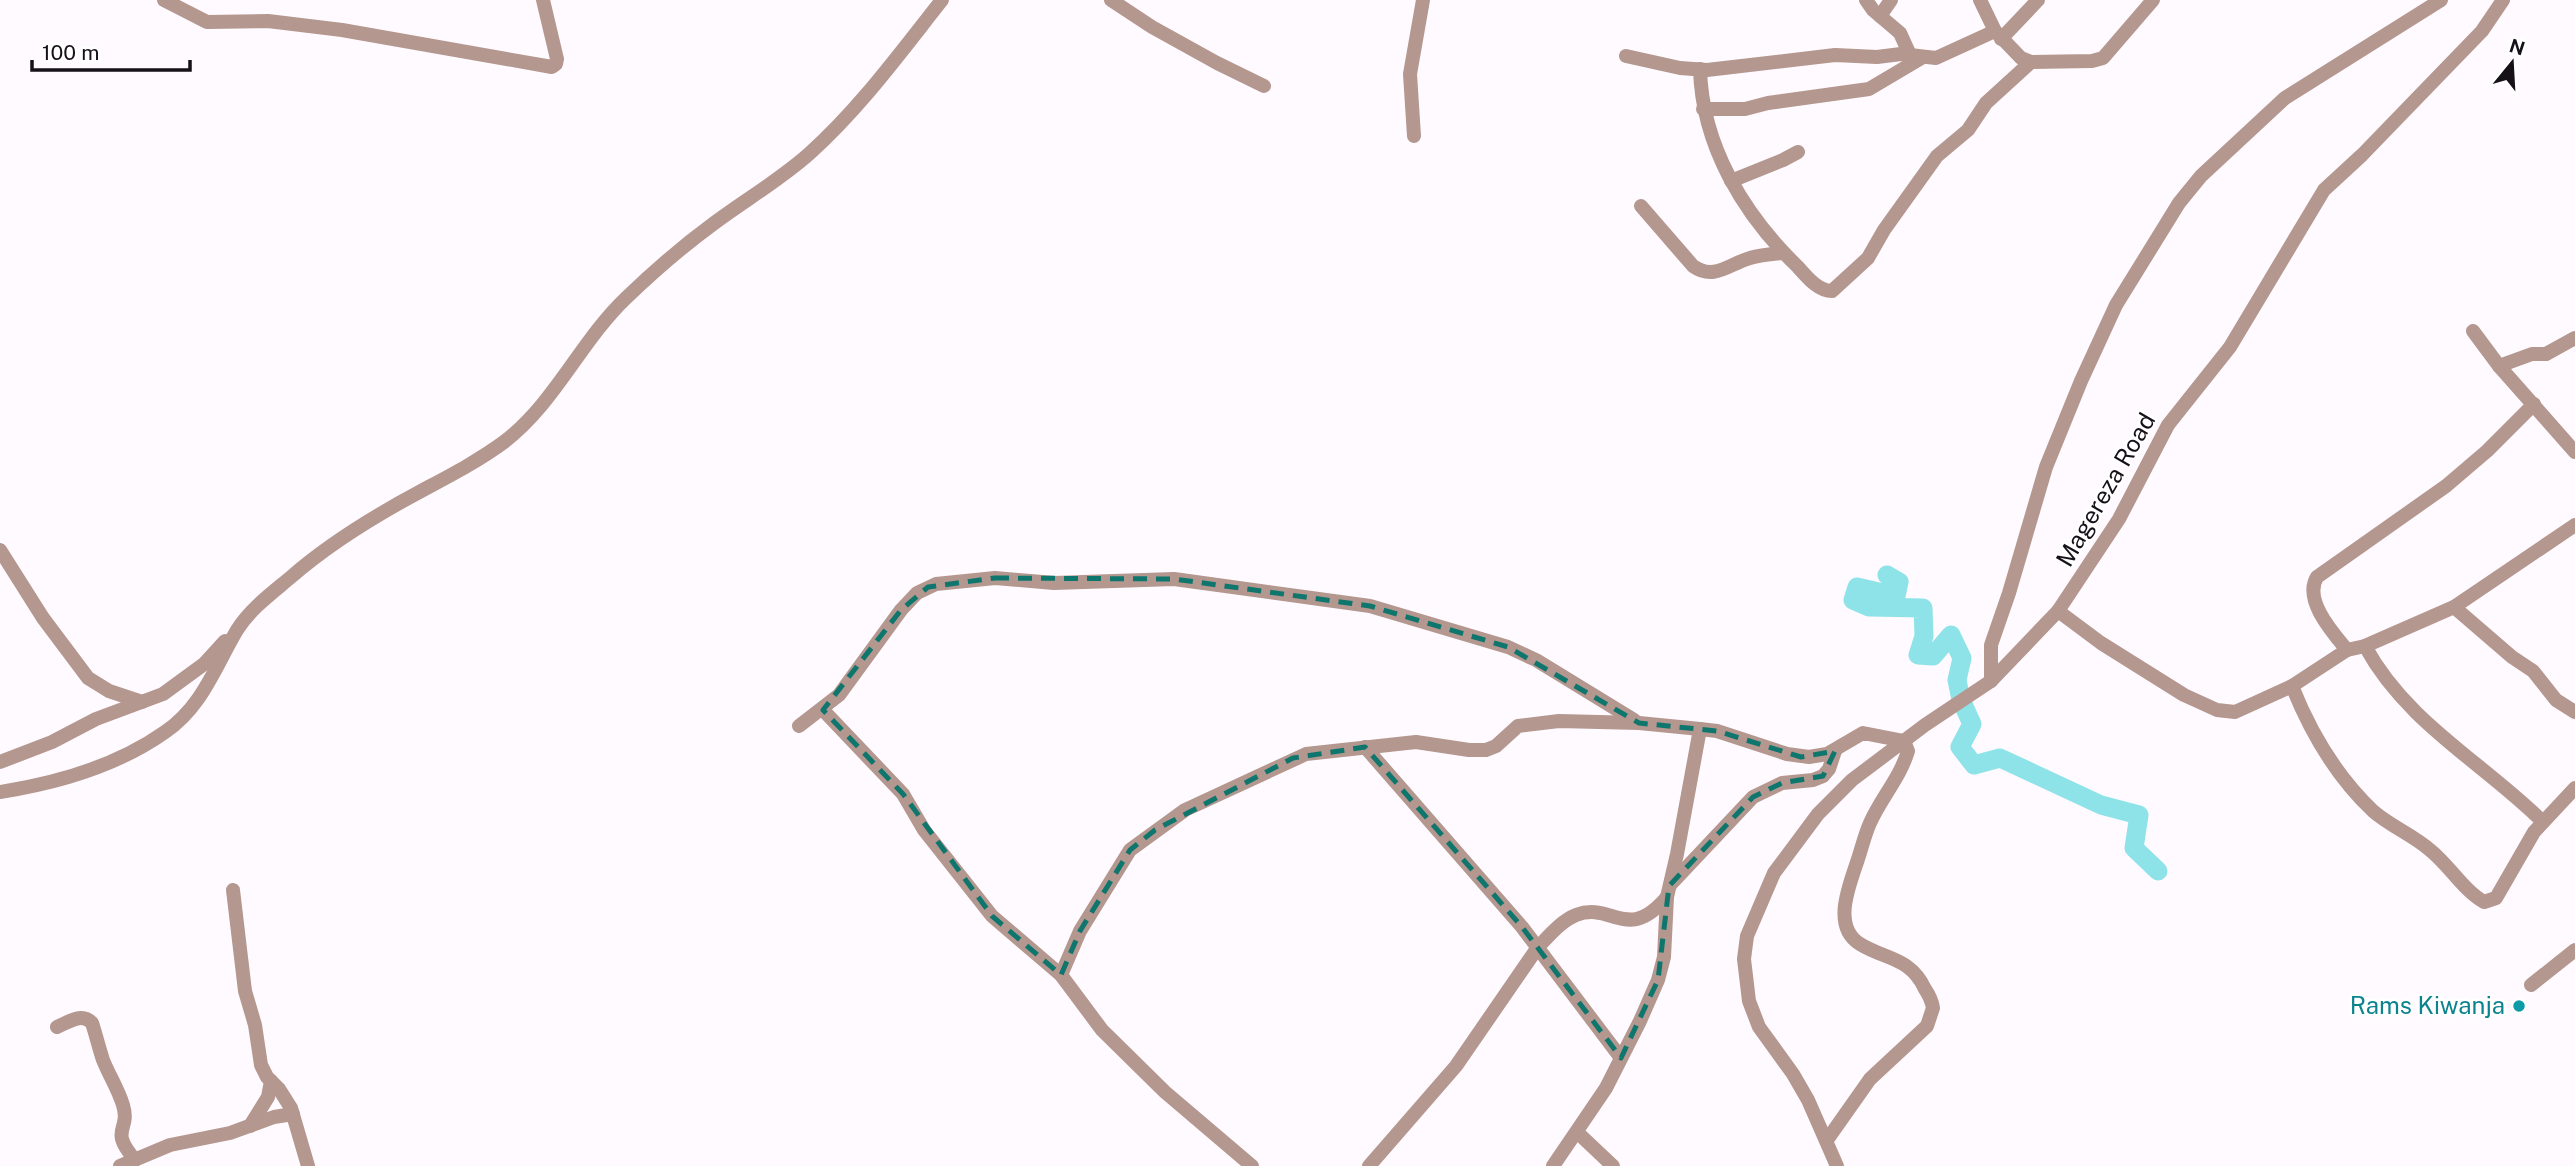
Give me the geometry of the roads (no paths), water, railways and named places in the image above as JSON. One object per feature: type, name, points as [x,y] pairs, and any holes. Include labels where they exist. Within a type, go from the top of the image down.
[{"type":"street","points":[[163,0],[207,22],[268,21],[342,30],[552,66],[557,59],[543,0]]},
{"type":"street","points":[[0,762],[52,742],[96,719],[163,694],[190,676],[261,603],[319,553],[374,518],[465,468],[518,430],[555,390],[585,343],[625,299],[712,224],[811,152],[865,97],[942,0]]},
{"type":"street","points":[[1111,0],[1152,27],[1264,86]]},
{"type":"street","points":[[1414,136],[1410,74],[1423,0]]},
{"type":"street","points":[[1866,0],[1900,33],[1916,56]]},
{"type":"street","points":[[1880,16],[1891,0]]},
{"type":"street","points":[[1980,0],[1998,35],[2021,58],[2031,62],[2092,61],[2103,58],[2152,0]]},
{"type":"street","points":[[1626,56],[1680,68],[1700,69],[1835,55],[1936,58],[1998,35],[2038,0]]},
{"type":"street","points":[[1991,681],[1991,645],[2046,467],[2081,380],[2116,305],[2179,203],[2201,176],[2238,139],[2285,98],[2441,0]]},
{"type":"street","name":"Magereza Road","points":[[1837,1166],[1819,1120],[1793,1074],[1769,1042],[1753,1014],[1745,981],[1747,936],[1766,888],[1783,858],[1832,799],[1852,780],[1991,681],[2058,611],[2119,519],[2168,425],[2230,347],[2324,190],[2362,155],[2482,31],[2503,0]]},
{"type":"street","points":[[1703,109],[1753,108],[1807,97],[1860,91],[1877,86],[1916,56]]},
{"type":"street","points":[[1700,69],[1703,109],[1710,134],[1731,181],[1783,253],[1826,291],[1832,290],[1868,258],[1884,230],[1937,156],[1968,130],[1986,103],[2031,62]]},
{"type":"street","points":[[1731,181],[1798,152]]},
{"type":"street","points":[[1641,206],[1693,266],[1705,272],[1720,272],[1751,258],[1783,253]]},
{"type":"street","points":[[2473,331],[2499,366],[2575,452]]},
{"type":"street","points":[[2499,366],[2532,354],[2546,354],[2575,338]]},
{"type":"street","points":[[2347,650],[2314,600],[2312,588],[2317,578],[2446,486],[2535,404]]},
{"type":"street","points":[[2058,611],[2101,643],[2184,695],[2230,713],[2292,686],[2347,650],[2365,646],[2454,607],[2575,525]]},
{"type":"street","points":[[0,550],[43,618],[88,678],[109,691],[143,703]]},
{"type":"street","points":[[799,726],[839,695],[901,610],[917,593],[928,587],[995,578],[1054,583],[1174,579],[1370,606],[1508,647],[1536,660],[1639,723]]},
{"type":"street","points":[[2454,607],[2503,650],[2533,671],[2559,703],[2575,712]]},
{"type":"street","points":[[0,792],[83,773],[117,760],[164,733],[178,723],[198,701],[239,628]]},
{"type":"street","points":[[2365,646],[2382,675],[2418,716],[2542,821]]},
{"type":"street","points":[[2292,686],[2321,744],[2365,802],[2386,821],[2430,850],[2482,901],[2491,902],[2496,898],[2518,857],[2542,821],[2575,788]]},
{"type":"street","points":[[823,710],[903,794],[924,830],[992,916],[1062,975],[1088,1014],[1165,1092],[1252,1166]]},
{"type":"street","points":[[1062,975],[1080,931],[1130,850],[1185,810],[1306,754],[1416,742],[1479,751],[1493,748],[1513,728],[1524,724],[1573,721],[1639,723],[1700,729],[1801,757],[1819,756],[1835,751],[1863,733],[1904,741],[1908,748],[1906,755],[1899,774],[1869,824],[1846,898],[1845,914],[1852,937],[1864,946],[1905,964],[1922,983],[1933,1008],[1927,1026],[1870,1079],[1827,1140]]},
{"type":"street","points":[[1553,1166],[1578,1133],[1606,1088],[1658,980],[1664,957],[1668,891],[1700,729]]},
{"type":"street","points":[[1365,747],[1538,947],[1621,1058]]},
{"type":"street","points":[[1369,1166],[1456,1066],[1538,947],[1574,916],[1587,913],[1638,919],[1653,911],[1753,797],[1782,783],[1813,780],[1823,776],[1829,769],[1835,751]]},
{"type":"street","points":[[233,890],[245,991],[255,1026],[261,1065],[287,1101],[308,1166]]},
{"type":"street","points":[[2531,985],[2575,950]]},
{"type":"street","points":[[57,1027],[79,1017],[88,1018],[92,1023],[123,1104],[121,1143],[135,1160]]},
{"type":"street","points":[[250,1126],[268,1097],[271,1081]]},
{"type":"street","points":[[120,1166],[170,1145],[222,1136],[274,1117],[293,1114]]},
{"type":"street","points":[[1578,1133],[1613,1166]]},
{"type":"waterway","points":[[1887,575],[1899,582],[1896,596],[1857,587],[1853,600],[1869,607],[1923,608],[1924,636],[1918,655],[1933,656],[1951,635],[1962,658],[1957,680],[1961,700],[1972,724],[1960,747],[1974,765],[2000,758],[2101,805],[2139,815],[2134,848],[2158,871]]},
{"type":"place","name":"Rams Kiwanja","points":[[2519,1006]]}]
